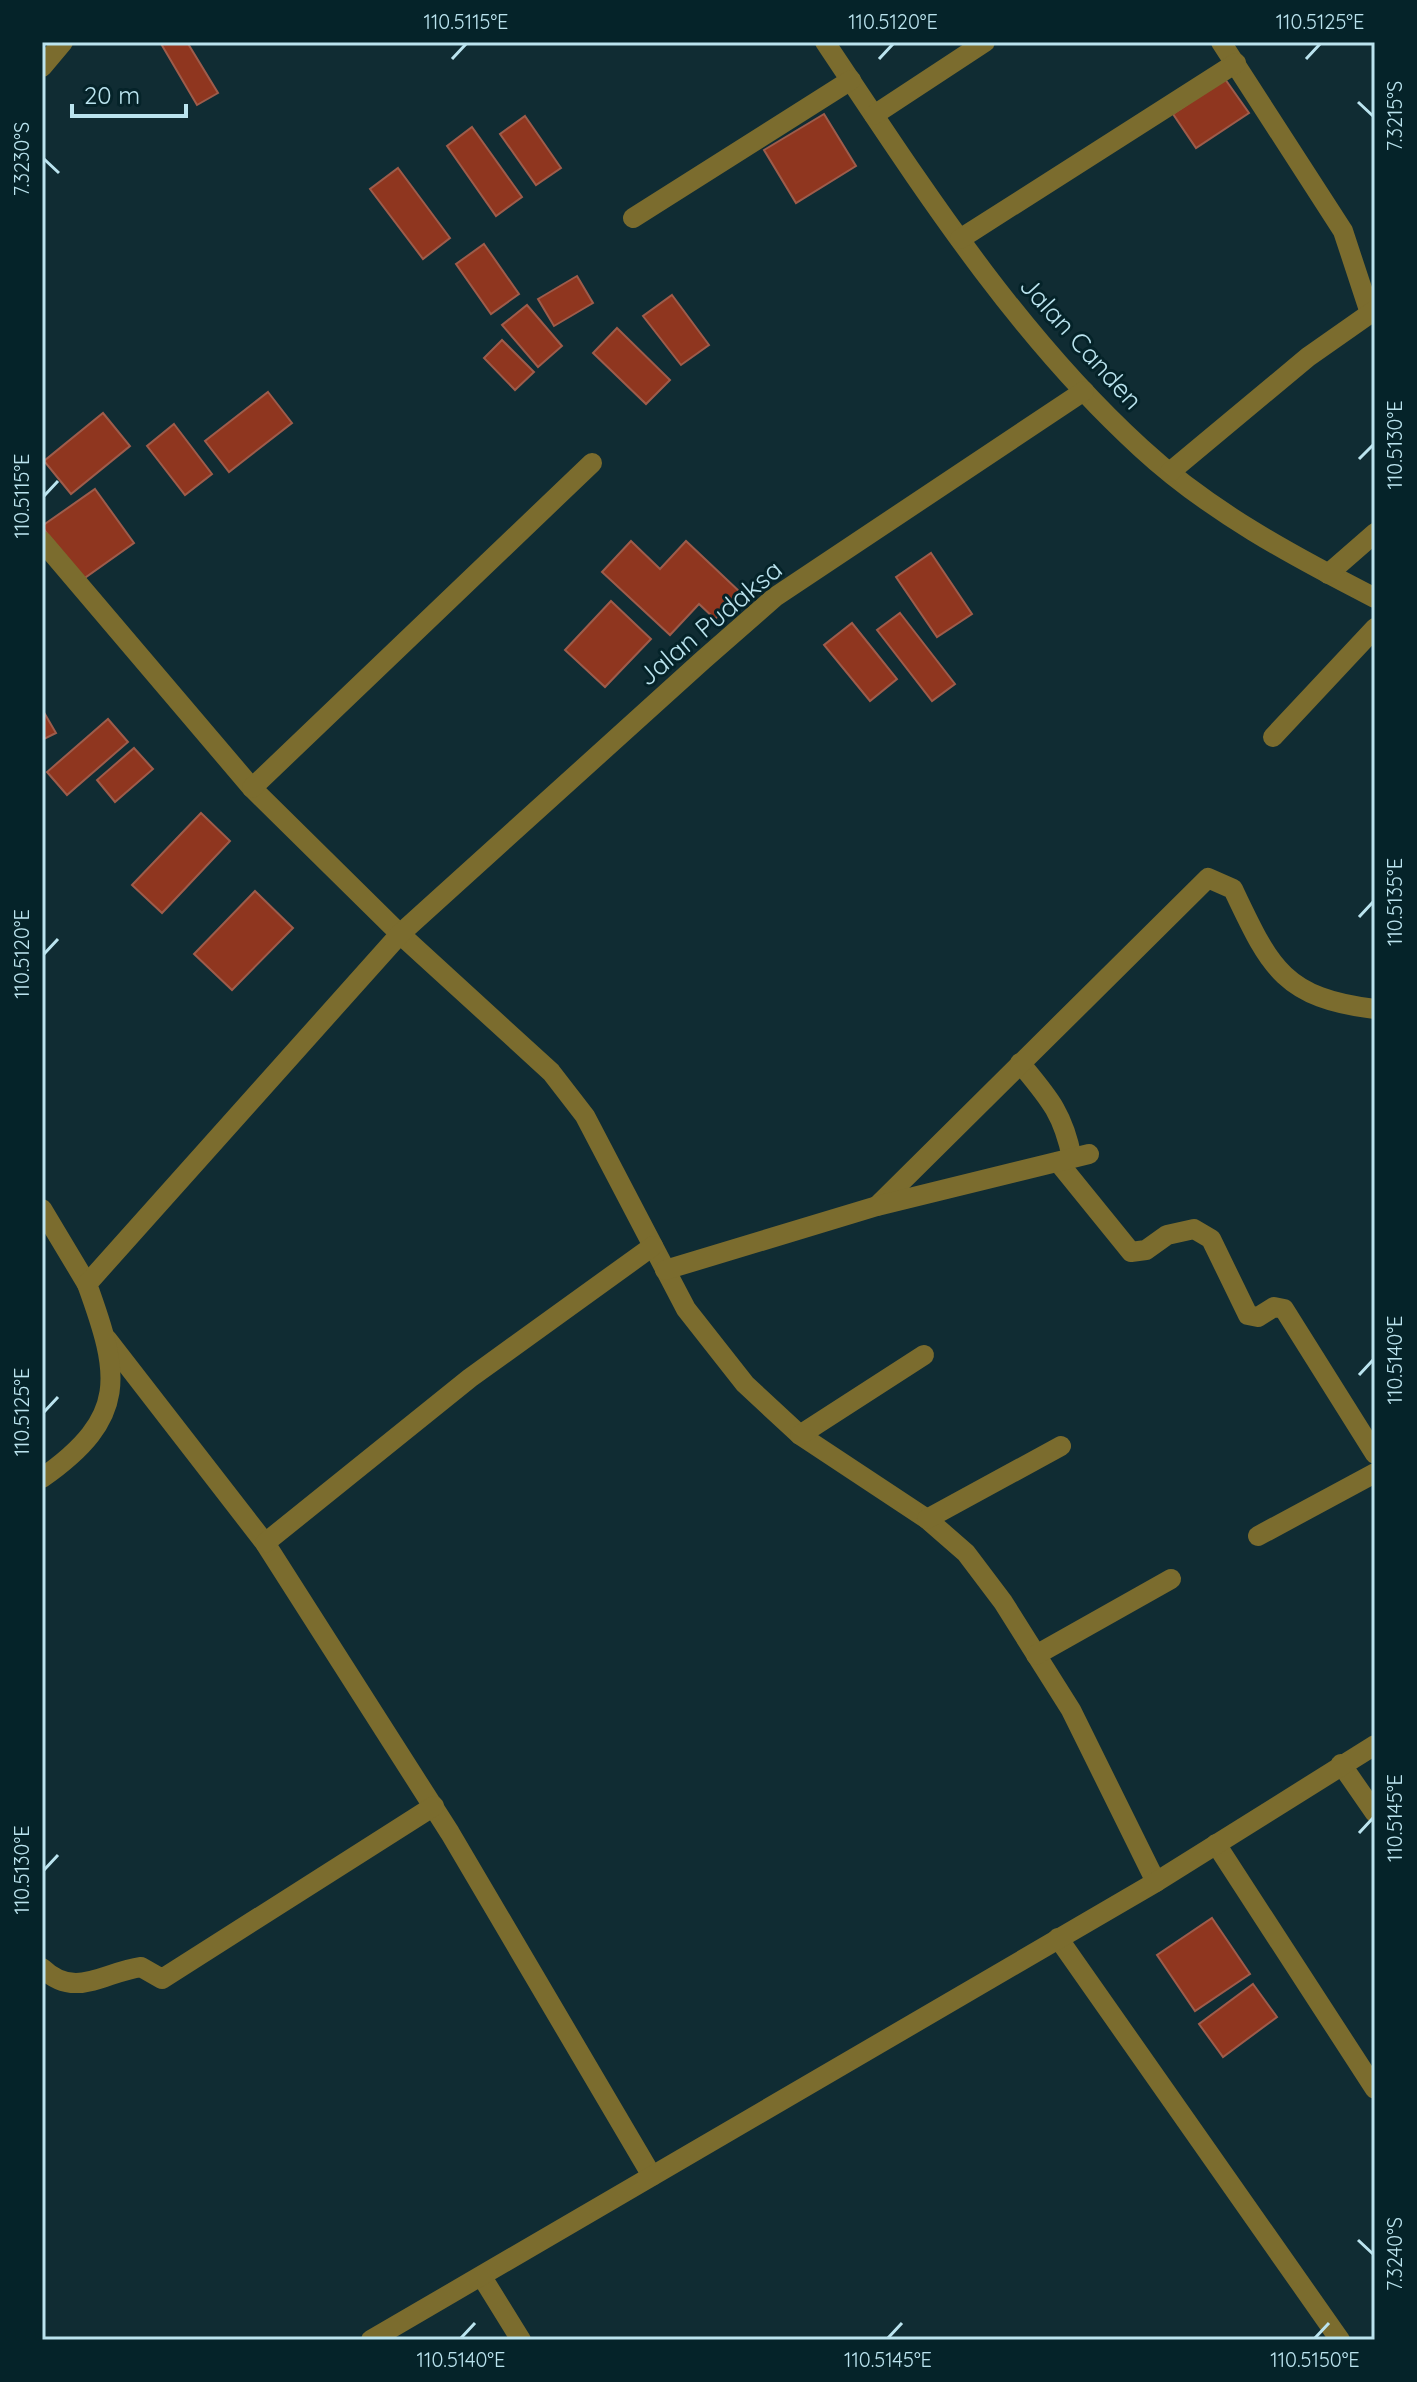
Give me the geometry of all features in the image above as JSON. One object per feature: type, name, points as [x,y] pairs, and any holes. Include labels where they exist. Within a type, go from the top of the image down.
[{"type":"street","points":[[42,67],[63,42]]},
{"type":"street","name":"Jalan Canden","points":[[825,42],[960,239],[1084,391],[1170,472],[1281,548],[1375,598]]},
{"type":"street","points":[[874,115],[985,42]]},
{"type":"street","points":[[1170,472],[1308,357],[1372,311],[1343,231],[1221,42]]},
{"type":"street","points":[[960,239],[1236,63]]},
{"type":"street","points":[[633,218],[851,80]]},
{"type":"street","name":"Jalan Pudaksa","points":[[87,1284],[400,934],[775,597],[1084,391]]},
{"type":"street","points":[[252,788],[592,463]]},
{"type":"street","points":[[1328,574],[1375,533]]},
{"type":"street","points":[[42,541],[252,788],[400,934],[551,1072],[585,1116],[686,1309],[745,1384],[800,1435],[927,1519],[966,1553],[1003,1602],[1071,1710],[1156,1882]]},
{"type":"street","points":[[1273,737],[1375,628]]},
{"type":"street","points":[[877,1206],[1208,878],[1233,889],[1261,948],[1285,979],[1333,1004],[1375,1009]]},
{"type":"street","points":[[1020,1063],[1049,1098],[1066,1126],[1073,1158],[1131,1252],[1146,1250],[1167,1235],[1194,1229],[1211,1239],[1248,1315],[1258,1317],[1274,1307],[1284,1309],[1375,1454]]},
{"type":"street","points":[[665,1270],[877,1206],[1073,1158]]},
{"type":"street","points":[[42,1209],[87,1284],[107,1339],[113,1390],[95,1431],[42,1478]]},
{"type":"street","points":[[265,1543],[470,1378],[653,1246]]},
{"type":"street","points":[[107,1339],[265,1543],[434,1806],[652,2176]]},
{"type":"street","points":[[800,1435],[924,1355]]},
{"type":"street","points":[[927,1519],[1061,1446]]},
{"type":"street","points":[[1258,1536],[1375,1473]]},
{"type":"street","points":[[1036,1655],[1171,1579]]},
{"type":"street","points":[[371,2340],[1156,1882],[1375,1745]]},
{"type":"street","points":[[1341,1764],[1375,1813]]},
{"type":"street","points":[[42,1968],[57,1979],[75,1984],[93,1983],[141,1967],[162,1979],[434,1806]]},
{"type":"street","points":[[1216,1844],[1375,2089]]},
{"type":"street","points":[[1058,1938],[1340,2340]]},
{"type":"street","points":[[482,2277],[521,2340]]},
{"type":"building","points":[[160,42],[187,42],[218,93],[197,105]]},
{"type":"building","points":[[1225,79],[1249,113],[1196,148],[1173,114]]},
{"type":"building","points":[[824,114],[856,166],[796,203],[764,150]]},
{"type":"building","points":[[525,116],[561,168],[536,185],[500,134]]},
{"type":"building","points":[[472,127],[522,197],[496,216],[447,146]]},
{"type":"building","points":[[398,168],[450,238],[423,259],[370,189]]},
{"type":"building","points":[[484,244],[519,294],[491,314],[456,264]]},
{"type":"building","points":[[577,276],[593,303],[554,326],[538,299]]},
{"type":"building","points":[[672,295],[709,345],[681,365],[643,316]]},
{"type":"building","points":[[527,305],[562,346],[538,367],[502,325]]},
{"type":"building","points":[[617,328],[670,380],[646,404],[593,353]]},
{"type":"building","points":[[502,340],[534,372],[515,390],[484,358]]},
{"type":"building","points":[[268,392],[292,423],[229,472],[205,441]]},
{"type":"building","points":[[103,413],[130,446],[71,494],[44,461]]},
{"type":"building","points":[[174,424],[212,474],[185,495],[147,446]]},
{"type":"building","points":[[95,489],[134,543],[79,582],[42,526]]},
{"type":"building","points":[[631,541],[660,569],[686,541],[740,592],[715,619],[699,604],[670,635],[602,572]]},
{"type":"building","points":[[931,553],[972,614],[937,637],[896,577]]},
{"type":"building","points":[[611,601],[651,639],[605,687],[565,650]]},
{"type":"building","points":[[900,613],[955,684],[932,701],[877,630]]},
{"type":"building","points":[[852,623],[897,679],[870,701],[824,645]]},
{"type":"building","points":[[42,709],[56,733],[42,740]]},
{"type":"building","points":[[108,719],[128,742],[67,795],[47,772]]},
{"type":"building","points":[[134,748],[153,769],[115,802],[97,780]]},
{"type":"building","points":[[201,813],[230,841],[162,913],[132,885]]},
{"type":"building","points":[[255,891],[293,928],[232,990],[194,954]]},
{"type":"building","points":[[1212,1918],[1250,1974],[1195,2011],[1157,1955]]},
{"type":"building","points":[[1253,1984],[1277,2017],[1223,2057],[1199,2024]]}]
